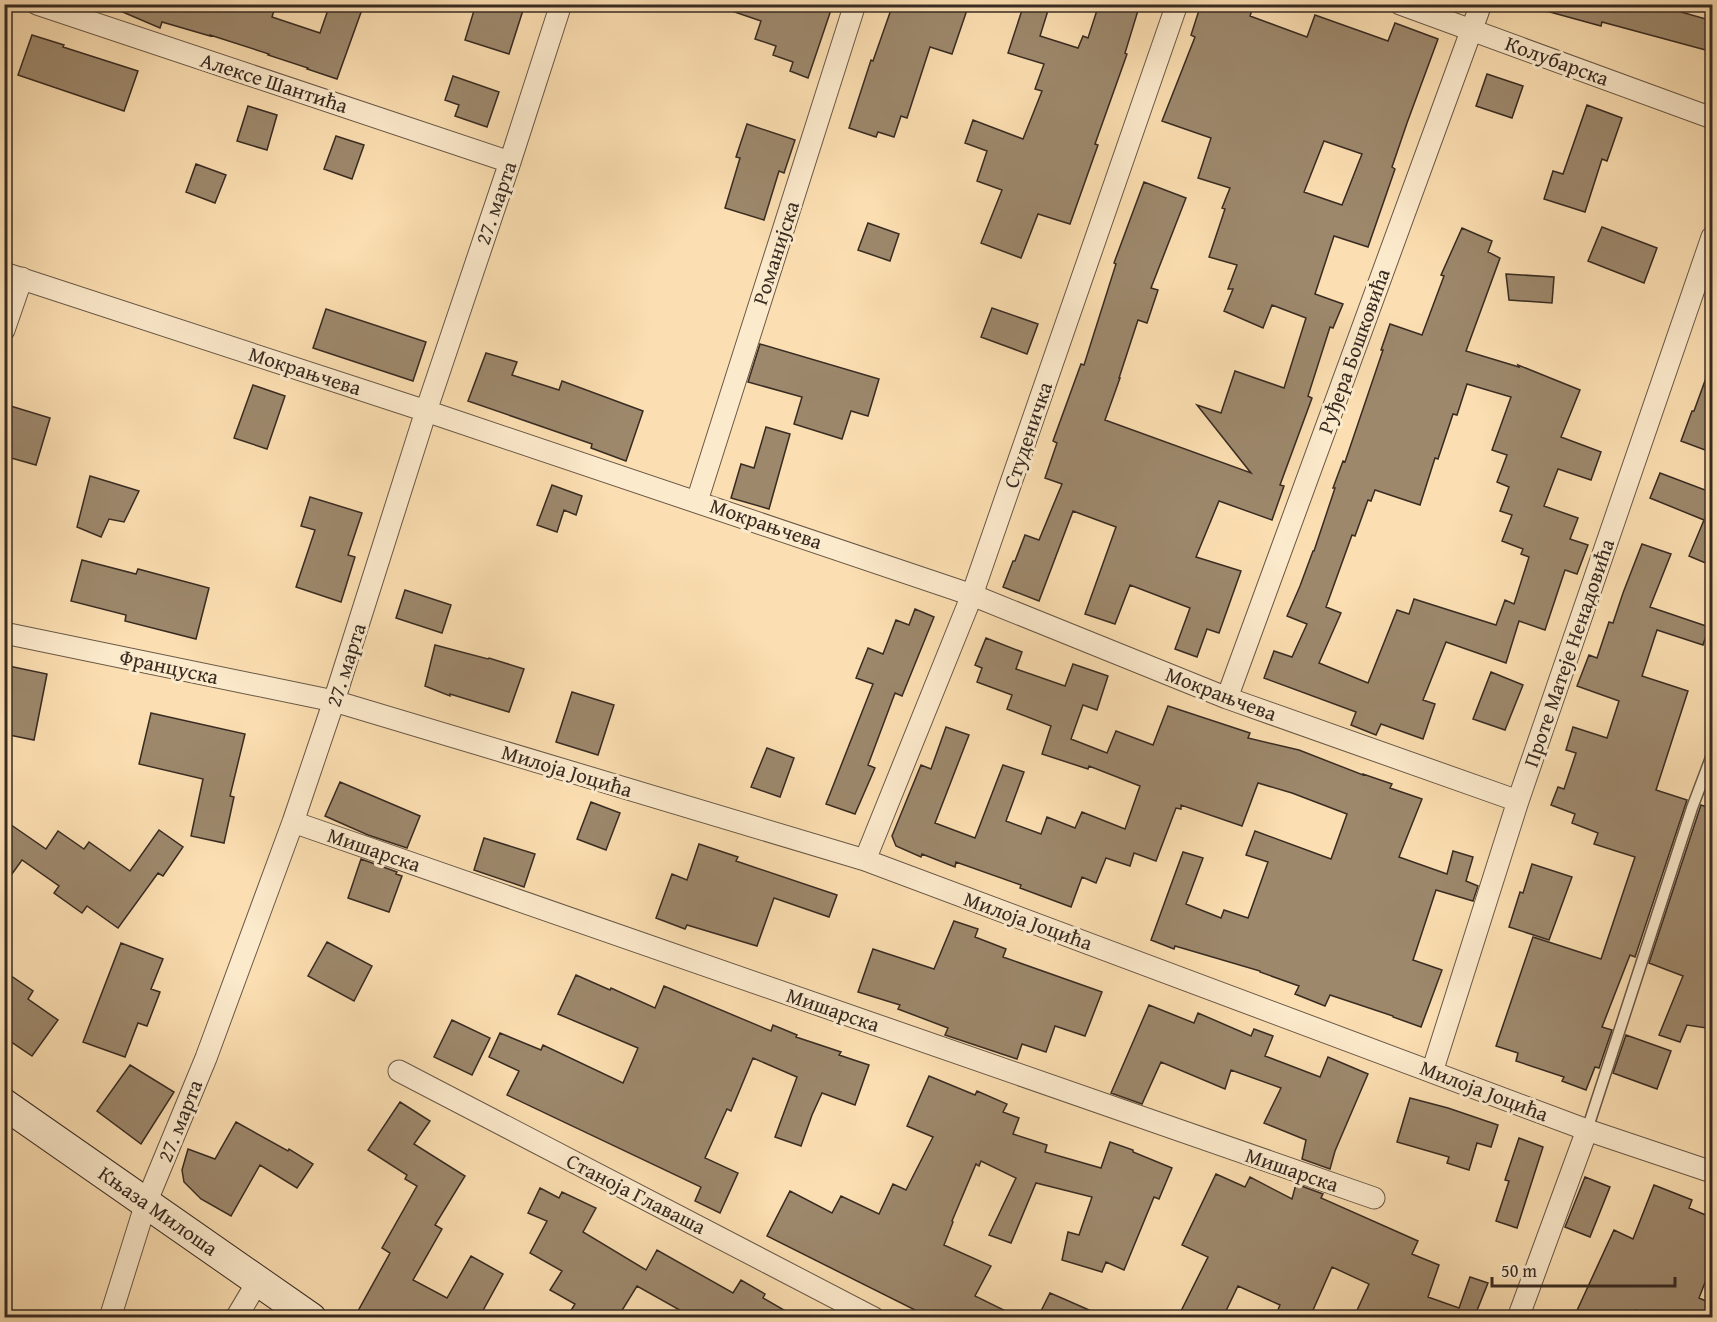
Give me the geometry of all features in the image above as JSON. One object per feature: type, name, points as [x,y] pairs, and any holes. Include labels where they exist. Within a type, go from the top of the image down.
[{"type":"main road","name":"Књаза Милоша","points":[[4,1104],[311,1317]]},
{"type":"street","name":"Алексе Шантића","points":[[37,4],[510,162]]},
{"type":"street","name":"27. марта","points":[[110,1317],[146,1203],[206,1058],[293,822],[561,4]]},
{"type":"street","name":"Романијска","points":[[697,501],[855,4]]},
{"type":"street","name":"Студеничка","points":[[865,860],[972,595],[1177,4]]},
{"type":"street","name":"Колубарска","points":[[1400,4],[1713,118]]},
{"type":"street","name":"Руђера Бошковића","points":[[1227,698],[1481,4]]},
{"type":"street","name":"Проте Матеје Ненадовића","points":[[1432,1072],[1518,801],[1713,237]]},
{"type":"street","name":"Мокрањчева","points":[[13,276],[697,501],[972,595],[1227,698],[1518,801]]},
{"type":"street","points":[[4,330],[13,276]]},
{"type":"street","name":"Француска","points":[[4,633],[334,701]]},
{"type":"street","name":"Милоја Јоцића","points":[[334,701],[865,860],[1587,1130],[1713,1172]]},
{"type":"street","name":"Мишарска","points":[[293,822],[1374,1198]]},
{"type":"street","name":"Станоја Главаша","points":[[399,1071],[874,1317]]},
{"type":"street","points":[[1518,1317],[1587,1130]]},
{"type":"street","points":[[236,1317],[258,1281]]},
{"type":"lane","points":[[1587,1130],[1692,808],[1713,755]]},
{"type":"building","points":[[104,4],[276,4],[272,17],[320,33],[330,4],[364,4],[337,79],[210,35],[162,22],[160,28]]},
{"type":"building","points":[[476,4],[525,4],[509,54],[465,40]]},
{"type":"building","points":[[724,4],[833,4],[808,78],[790,71],[793,62],[773,55],[776,46],[755,39],[761,21],[723,8]]},
{"type":"building","points":[[893,4],[969,4],[952,54],[930,47],[907,118],[901,116],[894,137],[878,132],[876,137],[849,128],[871,60],[873,61]]},
{"type":"building","points":[[1024,4],[1050,4],[1040,36],[1078,48],[1083,36],[1088,38],[1099,4],[1140,4],[1125,53],[1127,54],[1070,224],[1038,214],[1021,258],[981,243],[1002,190],[977,181],[987,151],[965,143],[973,120],[1023,139],[1042,91],[1035,89],[1044,64],[1008,53]]},
{"type":"building","points":[[1201,4],[1254,4],[1250,16],[1307,37],[1315,15],[1388,41],[1395,23],[1438,39],[1392,167],[1395,169],[1368,247],[1334,236],[1315,294],[1343,304],[1333,328],[1330,327],[1308,396],[1312,398],[1280,485],[1284,486],[1272,520],[1219,501],[1196,557],[1241,571],[1219,633],[1207,629],[1197,657],[1175,649],[1190,608],[1130,585],[1115,624],[1085,614],[1116,527],[1073,511],[1039,601],[1003,587],[1025,535],[1039,540],[1062,484],[1045,478],[1057,443],[1053,441],[1081,364],[1084,365],[1116,264],[1114,263],[1144,182],[1186,198],[1151,288],[1158,290],[1147,323],[1138,320],[1105,420],[1251,473],[1197,405],[1221,413],[1235,371],[1284,388],[1306,318],[1272,305],[1263,328],[1224,311],[1233,289],[1228,289],[1237,265],[1209,257],[1225,209],[1222,208],[1230,188],[1198,178],[1211,138],[1162,121],[1195,37],[1191,35]],"holes":[[[1324,141],[1362,154],[1342,205],[1304,192]]]},
{"type":"building","points":[[1547,4],[1653,4],[1713,21],[1713,52],[1602,22],[1601,26],[1546,11]]},
{"type":"building","points":[[32,35],[138,71],[124,111],[18,75]]},
{"type":"building","points":[[1487,74],[1523,86],[1512,118],[1476,106]]},
{"type":"building","points":[[453,76],[499,92],[487,127],[455,116],[459,105],[445,100]]},
{"type":"building","points":[[1587,105],[1622,118],[1607,161],[1602,159],[1585,212],[1544,199],[1553,171],[1563,174]]},
{"type":"building","points":[[248,106],[277,115],[267,150],[237,141]]},
{"type":"building","points":[[747,124],[795,140],[784,173],[779,171],[764,220],[725,208],[740,158],[736,157]]},
{"type":"building","points":[[336,136],[364,145],[352,179],[324,169]]},
{"type":"building","points":[[196,164],[226,175],[215,203],[186,192]]},
{"type":"building","points":[[868,223],[899,234],[890,261],[858,250]]},
{"type":"building","points":[[1602,227],[1657,248],[1644,283],[1588,261]]},
{"type":"building","points":[[1462,228],[1492,241],[1488,252],[1500,258],[1466,351],[1519,367],[1518,365],[1580,390],[1561,437],[1601,452],[1591,480],[1558,469],[1544,506],[1578,518],[1570,539],[1588,545],[1577,574],[1565,570],[1545,630],[1519,621],[1506,663],[1446,642],[1423,700],[1435,704],[1423,739],[1381,724],[1376,735],[1351,725],[1356,712],[1264,678],[1274,651],[1292,657],[1307,624],[1287,616],[1314,551],[1335,488],[1333,488],[1343,461],[1345,462],[1390,324],[1422,335],[1444,276],[1441,275]],"holes":[[[1467,384],[1511,397],[1492,450],[1507,455],[1497,482],[1509,487],[1500,511],[1512,515],[1502,541],[1523,549],[1521,554],[1529,557],[1514,604],[1505,600],[1496,625],[1414,599],[1409,614],[1397,610],[1368,683],[1319,663],[1341,613],[1326,607],[1352,535],[1355,536],[1368,500],[1371,501],[1375,490],[1420,505],[1435,458],[1438,459],[1453,414],[1457,415]]]},
{"type":"building","points":[[1506,274],[1554,277],[1552,303],[1509,300]]},
{"type":"building","points":[[992,308],[1038,324],[1027,354],[981,337]]},
{"type":"building","points":[[326,309],[426,342],[413,381],[313,348]]},
{"type":"building","points":[[760,344],[879,379],[868,416],[851,411],[842,439],[794,424],[802,397],[748,382]]},
{"type":"building","points":[[486,353],[517,362],[512,375],[559,390],[562,381],[643,411],[626,461],[591,448],[592,444],[468,401]]},
{"type":"building","points":[[1710,367],[1713,368],[1713,453],[1681,441]]},
{"type":"building","points":[[253,385],[285,396],[267,449],[234,438]]},
{"type":"building","points":[[4,404],[50,418],[36,465],[4,456]]},
{"type":"building","points":[[766,427],[790,434],[769,509],[731,498],[741,464],[754,468]]},
{"type":"building","points":[[1660,473],[1713,493],[1713,552],[1708,564],[1689,556],[1704,520],[1650,498]]},
{"type":"building","points":[[90,476],[139,491],[124,522],[109,519],[101,537],[77,527]]},
{"type":"building","points":[[552,485],[582,496],[576,515],[564,510],[557,532],[537,525]]},
{"type":"building","points":[[310,497],[362,513],[348,555],[355,557],[341,602],[296,587],[315,530],[301,526]]},
{"type":"building","points":[[1642,544],[1671,554],[1650,607],[1709,627],[1703,645],[1657,630],[1642,676],[1688,691],[1656,790],[1687,800],[1635,957],[1630,955],[1602,1027],[1612,1030],[1599,1068],[1595,1067],[1586,1090],[1562,1081],[1564,1077],[1516,1061],[1518,1053],[1496,1046],[1533,937],[1601,959],[1635,857],[1594,844],[1598,833],[1572,823],[1575,814],[1551,805],[1558,787],[1564,789],[1576,753],[1566,750],[1573,727],[1607,738],[1619,701],[1577,686],[1589,655],[1597,658],[1609,622],[1613,623]]},
{"type":"building","points":[[82,560],[136,574],[138,569],[209,588],[196,639],[125,621],[126,615],[71,601]]},
{"type":"building","points":[[405,590],[451,605],[442,633],[396,618]]},
{"type":"building","points":[[915,609],[934,617],[902,696],[895,693],[868,765],[875,768],[855,814],[826,804],[873,684],[856,678],[868,648],[883,654],[896,620],[909,625]]},
{"type":"building","points":[[986,638],[1022,652],[1016,669],[1065,686],[1073,664],[1108,676],[1097,710],[1083,705],[1071,739],[1107,753],[1116,731],[1153,745],[1168,706],[1250,733],[1248,738],[1299,750],[1392,784],[1390,788],[1422,799],[1399,857],[1447,874],[1453,851],[1473,857],[1466,881],[1478,886],[1473,901],[1436,890],[1413,960],[1442,970],[1421,1027],[1330,995],[1325,1006],[1295,994],[1299,986],[1260,971],[1175,946],[1174,949],[1151,940],[1183,852],[1203,858],[1186,904],[1221,918],[1224,910],[1248,918],[1268,862],[1246,855],[1255,831],[1331,859],[1347,814],[1292,793],[1258,783],[1242,826],[1181,805],[1181,809],[1176,808],[1156,861],[1134,853],[1130,866],[1106,858],[1096,883],[1082,877],[1071,907],[1020,888],[1021,885],[956,862],[955,867],[922,854],[921,857],[896,846],[892,836],[921,765],[931,769],[946,727],[969,735],[935,823],[975,838],[1003,765],[1024,772],[1006,821],[1041,834],[1047,817],[1075,828],[1082,812],[1125,829],[1140,786],[1089,766],[1088,769],[1042,754],[1051,726],[1007,709],[1012,695],[977,682],[982,668],[975,665]]},
{"type":"building","points":[[435,645],[524,669],[509,712],[450,694],[450,696],[425,686]]},
{"type":"building","points":[[4,665],[47,674],[34,740],[4,734]]},
{"type":"building","points":[[1491,672],[1523,685],[1505,730],[1473,719]]},
{"type":"building","points":[[572,692],[614,705],[598,755],[556,742]]},
{"type":"building","points":[[151,713],[245,734],[230,796],[234,797],[224,843],[191,836],[203,779],[139,764]]},
{"type":"building","points":[[767,748],[794,758],[780,797],[751,787]]},
{"type":"building","points":[[340,782],[420,816],[407,848],[368,835],[325,816]]},
{"type":"building","points":[[591,802],[620,813],[606,850],[577,839]]},
{"type":"building","points":[[1701,805],[1713,809],[1713,1029],[1687,1025],[1680,1042],[1659,1035],[1683,976],[1649,963]]},
{"type":"building","points":[[4,820],[46,849],[58,831],[84,849],[89,842],[130,871],[159,830],[183,847],[163,876],[158,873],[118,928],[87,906],[82,913],[54,893],[59,886],[22,860],[4,885]]},
{"type":"building","points":[[484,838],[535,854],[524,887],[474,870]]},
{"type":"building","points":[[699,844],[738,857],[736,861],[837,895],[829,917],[774,898],[757,946],[687,925],[685,929],[656,918],[672,874],[687,880]]},
{"type":"building","points":[[361,859],[402,876],[389,912],[348,898]]},
{"type":"building","points":[[1532,864],[1572,877],[1549,940],[1509,927]]},
{"type":"building","points":[[954,921],[978,929],[975,937],[1006,949],[1003,957],[1102,992],[1085,1036],[1055,1026],[1046,1052],[1022,1044],[1017,1059],[945,1035],[948,1028],[898,1009],[900,1005],[858,992],[873,949],[934,969]]},
{"type":"building","points":[[327,942],[372,966],[354,1001],[308,976]]},
{"type":"building","points":[[121,943],[163,959],[151,989],[160,992],[147,1026],[138,1023],[125,1057],[83,1042]]},
{"type":"building","points":[[4,971],[33,991],[28,999],[58,1020],[32,1056],[4,1037]]},
{"type":"building","points":[[576,975],[655,1008],[664,986],[771,1031],[773,1025],[797,1035],[796,1037],[841,1052],[839,1055],[869,1065],[855,1105],[822,1093],[801,1146],[775,1137],[797,1077],[753,1058],[731,1111],[727,1109],[705,1158],[738,1173],[720,1213],[695,1201],[701,1187],[507,1095],[519,1071],[489,1057],[500,1033],[541,1050],[543,1045],[623,1083],[638,1048],[558,1014]]},
{"type":"building","points":[[1149,1005],[1194,1023],[1198,1013],[1251,1036],[1254,1029],[1273,1036],[1265,1056],[1320,1077],[1328,1057],[1368,1074],[1335,1151],[1330,1169],[1302,1159],[1306,1140],[1264,1123],[1281,1088],[1231,1070],[1225,1089],[1161,1062],[1142,1104],[1111,1093]]},
{"type":"building","points":[[452,1020],[490,1038],[472,1075],[434,1057]]},
{"type":"building","points":[[1626,1035],[1671,1051],[1657,1089],[1613,1073]]},
{"type":"building","points":[[130,1065],[174,1092],[141,1144],[97,1111]]},
{"type":"building","points":[[929,1076],[975,1095],[977,1091],[1007,1104],[1003,1112],[1019,1118],[1013,1134],[1047,1145],[1045,1152],[1101,1168],[1110,1142],[1172,1168],[1159,1199],[1154,1197],[1124,1270],[1106,1262],[1102,1272],[1062,1260],[1068,1232],[1079,1235],[1092,1197],[1036,1183],[1011,1243],[989,1235],[1016,1178],[981,1161],[979,1166],[976,1164],[944,1245],[991,1266],[975,1296],[1018,1317],[929,1317],[767,1236],[790,1191],[832,1213],[841,1196],[879,1214],[893,1184],[906,1190],[933,1137],[907,1126]]},
{"type":"building","points":[[1410,1098],[1498,1125],[1491,1147],[1477,1143],[1469,1170],[1447,1163],[1449,1157],[1397,1142]]},
{"type":"building","points":[[400,1102],[430,1121],[414,1144],[465,1176],[435,1225],[442,1229],[413,1280],[447,1298],[471,1256],[503,1274],[480,1316],[482,1317],[369,1317],[358,1311],[390,1253],[382,1248],[417,1186],[405,1179],[407,1175],[368,1150]]},
{"type":"building","points":[[236,1122],[313,1164],[297,1188],[260,1165],[231,1216],[201,1199],[184,1182],[182,1170],[188,1149],[215,1159]]},
{"type":"building","points":[[1519,1138],[1543,1147],[1517,1228],[1496,1221],[1509,1181],[1505,1180]]},
{"type":"building","points":[[1216,1174],[1245,1187],[1250,1177],[1292,1199],[1296,1184],[1323,1194],[1321,1198],[1418,1241],[1412,1254],[1439,1265],[1428,1297],[1459,1308],[1470,1277],[1488,1283],[1476,1313],[1478,1317],[1354,1317],[1369,1284],[1332,1267],[1310,1317],[1275,1317],[1280,1305],[1238,1286],[1223,1317],[1178,1317],[1208,1257],[1182,1245]]},
{"type":"building","points":[[1585,1177],[1610,1187],[1590,1237],[1565,1227]]},
{"type":"building","points":[[1654,1185],[1692,1200],[1689,1208],[1713,1218],[1713,1262],[1699,1298],[1713,1304],[1713,1317],[1652,1317],[1636,1310],[1633,1317],[1574,1317],[1614,1230],[1633,1239]]},
{"type":"building","points":[[540,1188],[559,1198],[562,1192],[596,1208],[583,1232],[646,1270],[657,1250],[733,1293],[741,1280],[765,1294],[763,1298],[796,1317],[692,1317],[637,1286],[618,1317],[567,1317],[575,1304],[550,1290],[562,1271],[530,1253],[547,1221],[528,1213]]},
{"type":"building","points":[[1050,1293],[1064,1299],[1105,1317],[1038,1317]]}]
